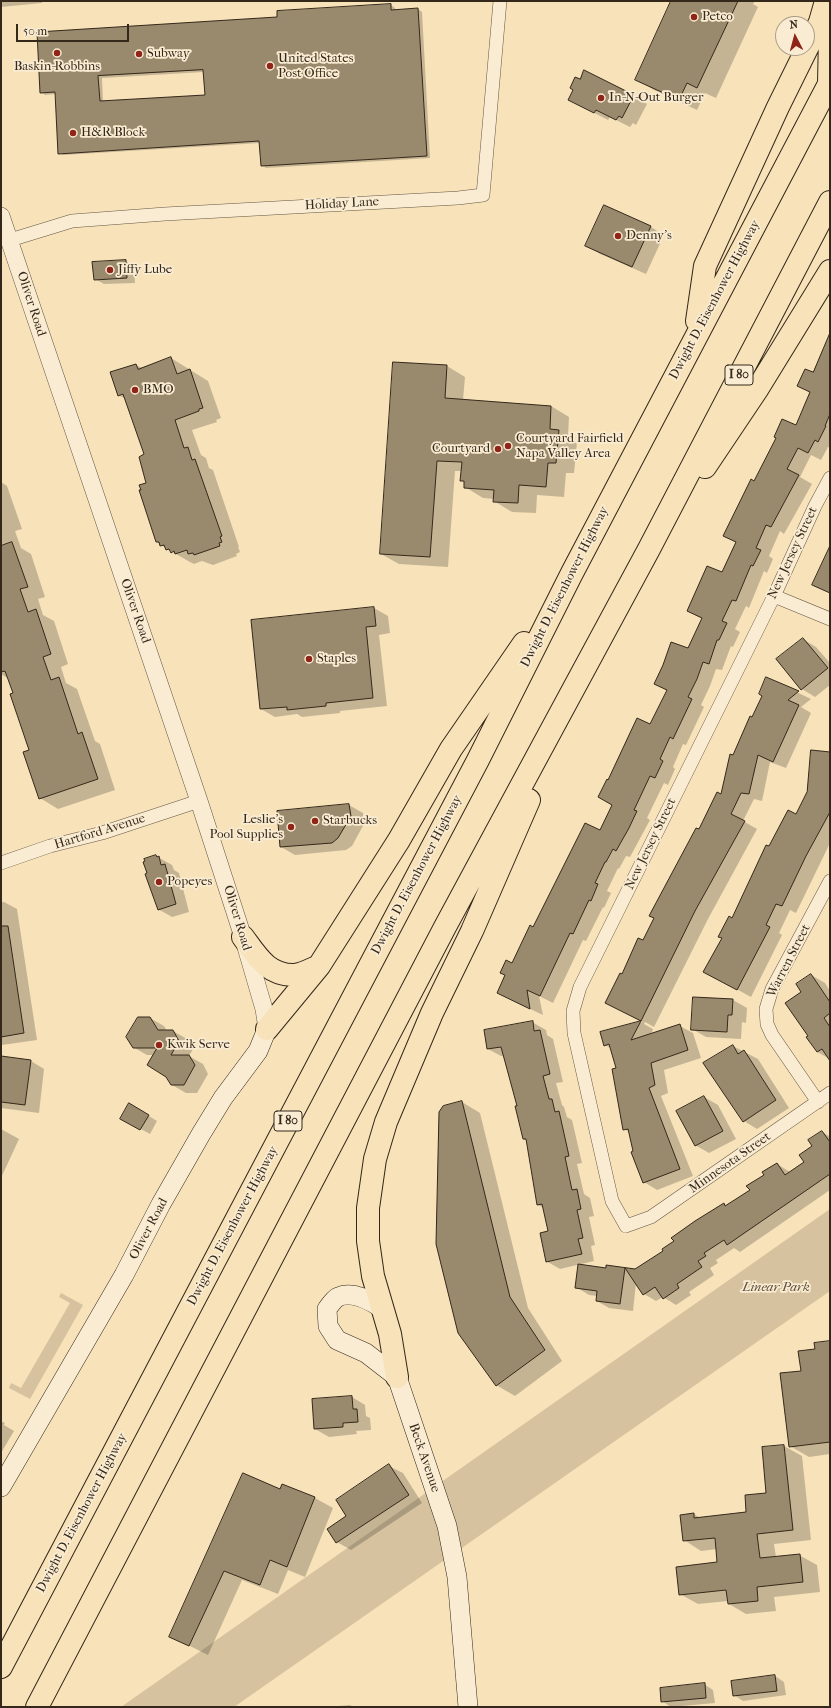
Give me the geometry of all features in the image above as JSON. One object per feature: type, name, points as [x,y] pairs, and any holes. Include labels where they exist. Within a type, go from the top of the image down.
[{"type":"highway","points":[[695,337],[705,266],[778,107],[820,22],[826,1]]},
{"type":"highway","points":[[830,36],[830,82]]},
{"type":"highway","name":"Dwight D. Eisenhower Highway","points":[[1,1668],[478,760],[572,573],[830,82]]},
{"type":"highway","name":"I 80","points":[[37,1707],[438,941],[650,549],[830,202]]},
{"type":"highway","points":[[650,549],[758,388],[830,271]]},
{"type":"highway","points":[[267,1029],[318,966],[399,840],[451,749],[572,573]]},
{"type":"highway","points":[[397,1377],[390,1334],[373,1276],[368,1241],[368,1208],[375,1159],[386,1122],[432,1013],[472,931],[590,662]]},
{"type":"highway","points":[[243,936],[261,962],[280,974],[296,975],[318,966]]},
{"type":"main road","name":"Oliver Road","points":[[1,1487],[124,1274],[161,1204],[201,1134],[223,1098],[258,1051],[267,1029]]},
{"type":"main road","points":[[383,1309],[370,1301],[354,1295],[338,1297],[327,1308],[328,1326],[337,1340],[366,1353],[397,1377]]},
{"type":"main road","name":"Beck Avenue","points":[[397,1377],[447,1526],[457,1577],[468,1707]]},
{"type":"street","name":"Holiday Lane","points":[[10,240],[72,221],[165,214],[458,198],[483,195],[500,1]]},
{"type":"street","name":"Oliver Road","points":[[1,216],[199,801],[243,936],[264,1009],[267,1029]]},
{"type":"street","name":"New Jersey Street","points":[[626,1226],[612,1201],[574,1033],[573,1011],[580,987],[774,596],[815,506],[830,478]]},
{"type":"street","points":[[774,596],[830,619]]},
{"type":"street","name":"Hartford Avenue","points":[[1,863],[50,846],[102,833],[199,801]]},
{"type":"street","name":"Warren Street","points":[[818,1102],[772,1035],[767,1024],[766,1009],[772,990],[830,881]]},
{"type":"street","name":"Minnesota Street","points":[[626,1226],[651,1217],[830,1093]]},
{"type":"green space","name":"Linear Park","points":[[830,1209],[830,1291],[234,1707],[121,1707]]},
{"type":"green space","points":[[61,1293],[83,1305],[30,1399],[9,1388],[11,1383],[21,1388],[70,1303],[59,1297]]},
{"type":"building","points":[[671,1],[738,1],[697,88],[687,83],[679,100],[635,80]]},
{"type":"building","points":[[391,4],[391,10],[418,8],[427,156],[261,166],[259,141],[58,154],[55,92],[40,93],[37,32],[277,17],[277,11]],"holes":[[[203,70],[205,95],[100,101],[98,76]]]},
{"type":"building","name":"In-N-Out Burger","points":[[584,70],[634,95],[622,118],[619,116],[616,120],[596,110],[594,113],[568,100],[573,90],[570,88],[575,77],[580,79]]},
{"type":"building","name":"Denny's","points":[[604,205],[651,226],[632,267],[585,246]]},
{"type":"building","name":"Jiffy Lube","points":[[126,260],[127,278],[94,280],[92,262]]},
{"type":"building","points":[[830,333],[830,414],[826,426],[818,442],[815,440],[808,453],[798,448],[787,469],[799,475],[771,527],[766,525],[756,548],[761,550],[753,566],[751,565],[736,601],[732,600],[722,621],[727,623],[719,640],[717,640],[709,664],[703,662],[688,697],[692,699],[673,739],[670,737],[660,759],[663,761],[655,778],[650,776],[634,810],[637,811],[629,828],[616,851],[613,849],[605,862],[595,883],[598,884],[591,901],[589,900],[573,934],[570,933],[540,996],[527,990],[530,1009],[497,993],[505,975],[500,973],[506,960],[512,963],[530,925],[533,927],[585,823],[600,830],[612,805],[598,797],[607,779],[608,780],[637,718],[650,724],[667,690],[654,684],[663,665],[671,642],[688,648],[702,618],[687,611],[707,566],[722,572],[736,542],[723,536],[751,479],[754,481],[776,438],[774,437],[782,419],[796,425],[810,392],[797,386],[805,369],[813,372]]},
{"type":"building","points":[[171,357],[177,374],[190,369],[203,408],[175,420],[184,448],[188,447],[192,460],[195,459],[222,536],[220,537],[222,542],[219,543],[220,546],[194,555],[193,553],[188,554],[187,550],[175,554],[174,551],[171,553],[169,549],[166,550],[164,545],[160,546],[159,542],[156,542],[139,490],[141,490],[139,485],[146,483],[139,457],[144,454],[123,394],[118,396],[110,372],[136,364],[138,369]]},
{"type":"building","points":[[393,362],[447,365],[445,398],[551,406],[550,429],[559,430],[556,463],[548,463],[546,487],[519,485],[518,503],[493,502],[494,490],[464,488],[464,481],[460,481],[462,462],[437,461],[430,557],[380,554]]},
{"type":"building","points":[[12,542],[28,587],[20,589],[28,612],[36,609],[51,654],[43,657],[51,680],[59,677],[78,734],[82,732],[98,779],[39,799],[23,752],[29,750],[10,694],[13,693],[5,671],[1,672],[1,546]]},
{"type":"building","points":[[830,546],[830,593],[812,585]]},
{"type":"building","points":[[374,607],[376,626],[366,627],[373,698],[326,703],[326,706],[287,710],[287,707],[260,709],[251,620]]},
{"type":"building","points":[[803,638],[828,668],[801,690],[776,659]]},
{"type":"building","points":[[766,677],[799,691],[788,700],[799,705],[773,762],[758,755],[749,794],[741,793],[731,814],[745,821],[695,911],[641,1021],[605,1003],[620,973],[622,974],[638,938],[643,940],[654,918],[649,916],[696,828],[699,829],[717,792],[721,794],[730,754],[733,755],[750,716],[752,717],[762,696],[759,694]]},
{"type":"building","points":[[811,750],[830,752],[830,812],[806,856],[782,906],[776,904],[766,925],[770,927],[737,990],[703,972],[722,938],[718,937],[729,916],[732,918],[766,845],[769,846],[788,810],[796,814],[807,792]]},
{"type":"building","points":[[349,804],[351,816],[338,838],[332,843],[280,847],[277,811]]},
{"type":"building","name":"Popeyes","points":[[156,855],[157,857],[159,856],[161,865],[165,864],[176,904],[158,910],[145,874],[147,873],[143,862],[145,861],[144,859]]},
{"type":"building","points":[[1,926],[8,926],[24,1033],[1,1037]]},
{"type":"building","points":[[811,974],[830,1002],[830,1013],[824,1018],[830,1027],[830,1061],[822,1049],[817,1052],[806,1037],[808,1036],[785,1003],[801,992],[796,984]]},
{"type":"building","points":[[693,997],[733,999],[732,1015],[728,1015],[727,1032],[691,1030]]},
{"type":"building","points":[[138,1017],[150,1017],[158,1030],[173,1030],[179,1041],[171,1055],[189,1055],[195,1065],[184,1085],[171,1085],[166,1077],[147,1065],[157,1048],[133,1048],[126,1037]]},
{"type":"building","points":[[533,1021],[534,1031],[540,1030],[550,1074],[543,1076],[549,1099],[552,1099],[555,1112],[559,1111],[569,1156],[565,1157],[572,1190],[577,1189],[581,1209],[577,1210],[583,1238],[578,1239],[582,1254],[546,1262],[540,1233],[548,1231],[542,1204],[537,1205],[526,1139],[523,1139],[515,1106],[517,1106],[501,1047],[487,1049],[484,1030]]},
{"type":"building","points":[[641,1021],[631,1040],[680,1024],[688,1050],[651,1063],[655,1085],[649,1088],[680,1169],[643,1183],[631,1152],[633,1151],[628,1129],[623,1130],[612,1069],[616,1068],[609,1044],[604,1046],[600,1032]]},
{"type":"building","points":[[733,1045],[738,1054],[744,1050],[776,1100],[743,1122],[703,1063]]},
{"type":"building","points":[[1,1056],[31,1060],[25,1105],[1,1102]]},
{"type":"building","points":[[704,1096],[723,1131],[695,1146],[676,1111]]},
{"type":"building","points":[[462,1101],[510,1297],[545,1350],[496,1386],[458,1333],[436,1244],[439,1112],[443,1106]]},
{"type":"building","points":[[129,1103],[149,1115],[140,1130],[120,1119]]},
{"type":"building","points":[[822,1131],[830,1142],[830,1174],[727,1245],[724,1240],[704,1253],[706,1256],[698,1261],[702,1267],[677,1284],[679,1288],[663,1299],[655,1287],[643,1295],[625,1268],[620,1304],[596,1301],[597,1291],[575,1288],[578,1264],[606,1268],[606,1265],[635,1269],[663,1251],[662,1249],[674,1241],[671,1238],[695,1221],[724,1203],[725,1206],[750,1190],[746,1186],[764,1175],[762,1172],[777,1163],[785,1175],[804,1162],[799,1155],[812,1146],[808,1140]]},
{"type":"building","points":[[830,1341],[830,1442],[789,1447],[780,1373],[801,1371],[798,1351],[815,1349],[814,1343]]},
{"type":"building","points":[[352,1396],[353,1409],[357,1409],[358,1422],[343,1423],[343,1427],[314,1429],[312,1399]]},
{"type":"building","points":[[784,1445],[793,1530],[757,1534],[760,1558],[800,1554],[803,1582],[757,1587],[758,1601],[728,1604],[726,1590],[679,1595],[676,1567],[717,1562],[715,1538],[683,1541],[680,1515],[694,1513],[694,1518],[746,1512],[745,1495],[766,1493],[762,1447]]},
{"type":"building","points":[[389,1464],[409,1495],[336,1543],[327,1529],[346,1516],[336,1500]]},
{"type":"building","points":[[243,1473],[280,1489],[282,1484],[315,1497],[287,1567],[270,1560],[260,1585],[224,1571],[189,1646],[169,1637]]},
{"type":"building","points":[[775,1675],[777,1691],[733,1696],[731,1681]]},
{"type":"building","points":[[705,1683],[706,1698],[661,1702],[660,1688]]},
{"type":"place","name":"Petco","points":[[694,17]]},
{"type":"place","name":"Baskin-Robbins","points":[[57,53]]},
{"type":"place","name":"Subway","points":[[139,54]]},
{"type":"place","name":"United States Post Office","points":[[270,66]]},
{"type":"place","name":"In-N-Out Burger","points":[[601,98]]},
{"type":"place","name":"H&R Block","points":[[73,133]]},
{"type":"place","name":"Denny's","points":[[618,236]]},
{"type":"place","name":"Jiffy Lube","points":[[110,270]]},
{"type":"place","name":"BMO","points":[[135,390]]},
{"type":"place","name":"Courtyard Fairfield Napa Valley Area","points":[[508,446]]},
{"type":"place","name":"Courtyard","points":[[498,449]]},
{"type":"place","name":"Staples","points":[[309,659]]},
{"type":"place","name":"Starbucks","points":[[315,821]]},
{"type":"place","name":"Leslie's Pool Supplies","points":[[291,827]]},
{"type":"place","name":"Popeyes","points":[[159,882]]},
{"type":"place","name":"Kwik Serve","points":[[159,1045]]}]
